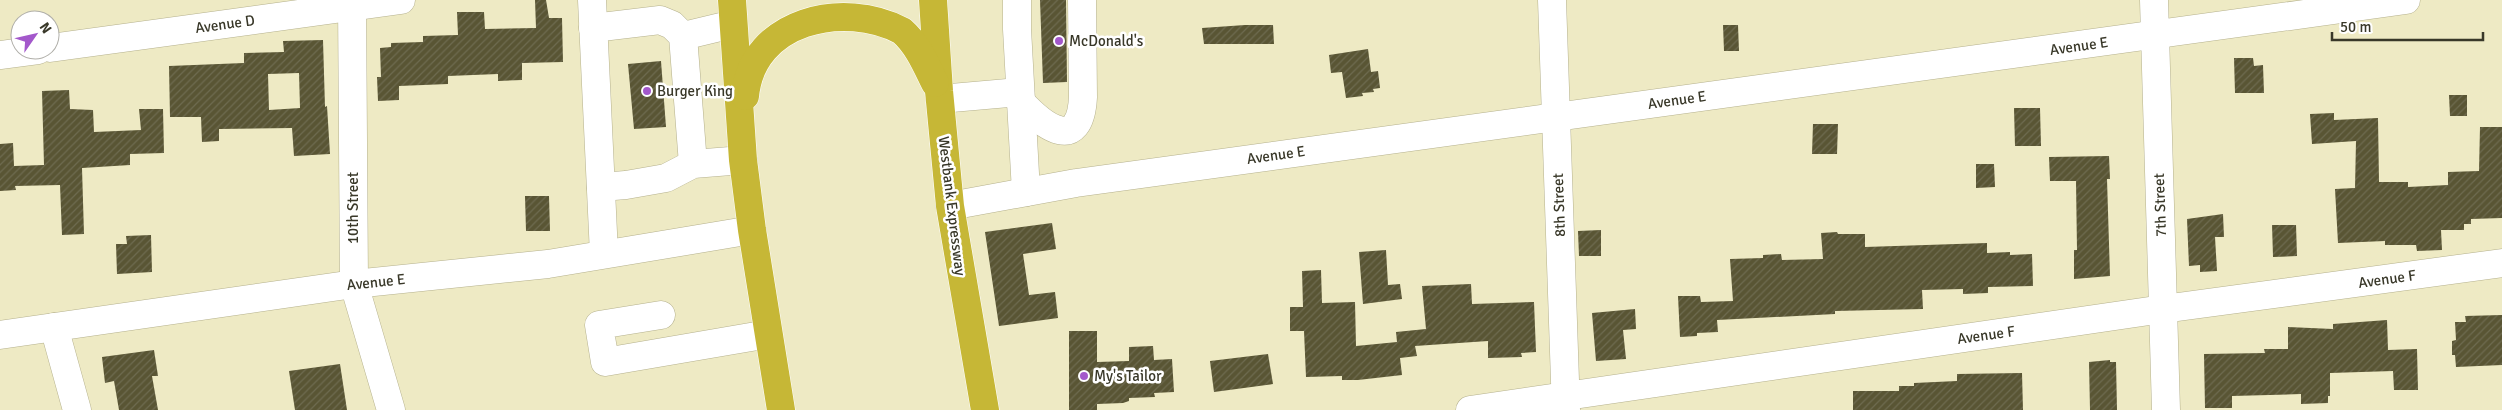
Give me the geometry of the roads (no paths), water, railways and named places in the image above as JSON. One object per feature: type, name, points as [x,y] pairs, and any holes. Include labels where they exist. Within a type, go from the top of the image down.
[{"type":"highway","name":"Westbank Expressway","points":[[933,0],[939,95],[950,206],[986,410]]},
{"type":"highway","points":[[742,149],[746,85],[757,56],[772,38],[790,23],[807,13],[831,8],[855,8],[874,14],[902,31],[920,53],[939,95]]},
{"type":"highway","points":[[732,12],[742,149],[752,230],[781,410]]},
{"type":"street","name":"Avenue D","points":[[60,47],[352,3],[401,0]]},
{"type":"street","points":[[592,0],[604,254]]},
{"type":"street","points":[[1017,0],[1022,142],[1026,192]]},
{"type":"street","points":[[1022,142],[1041,144],[1077,124],[1083,110],[1082,0]]},
{"type":"street","name":"8th Street","points":[[1552,0],[1566,403]]},
{"type":"street","name":"7th Street","points":[[2154,0],[2166,410]]},
{"type":"street","name":"Avenue E","points":[[950,206],[1076,183],[2406,0]]},
{"type":"street","name":"10th Street","points":[[352,3],[354,284],[391,410]]},
{"type":"street","points":[[682,36],[732,12]]},
{"type":"street","points":[[593,28],[660,20],[672,25],[682,36],[693,164]]},
{"type":"street","points":[[939,95],[1020,96],[1044,124],[1064,131]]},
{"type":"street","points":[[601,187],[626,186],[666,178],[693,164],[742,149]]},
{"type":"street","name":"Avenue E","points":[[0,335],[354,284],[548,264],[752,230]]},
{"type":"street","name":"Avenue F","points":[[1470,410],[1566,403],[2163,309],[2502,263]]},
{"type":"street","points":[[661,314],[599,324],[605,362],[768,334]]},
{"type":"street","points":[[54,327],[78,410]]},
{"type":"place","name":"McDonald's","points":[[1059,41]]},
{"type":"place","name":"Burger King","points":[[647,91]]},
{"type":"place","name":"My's Tailor","points":[[1084,376]]}]
